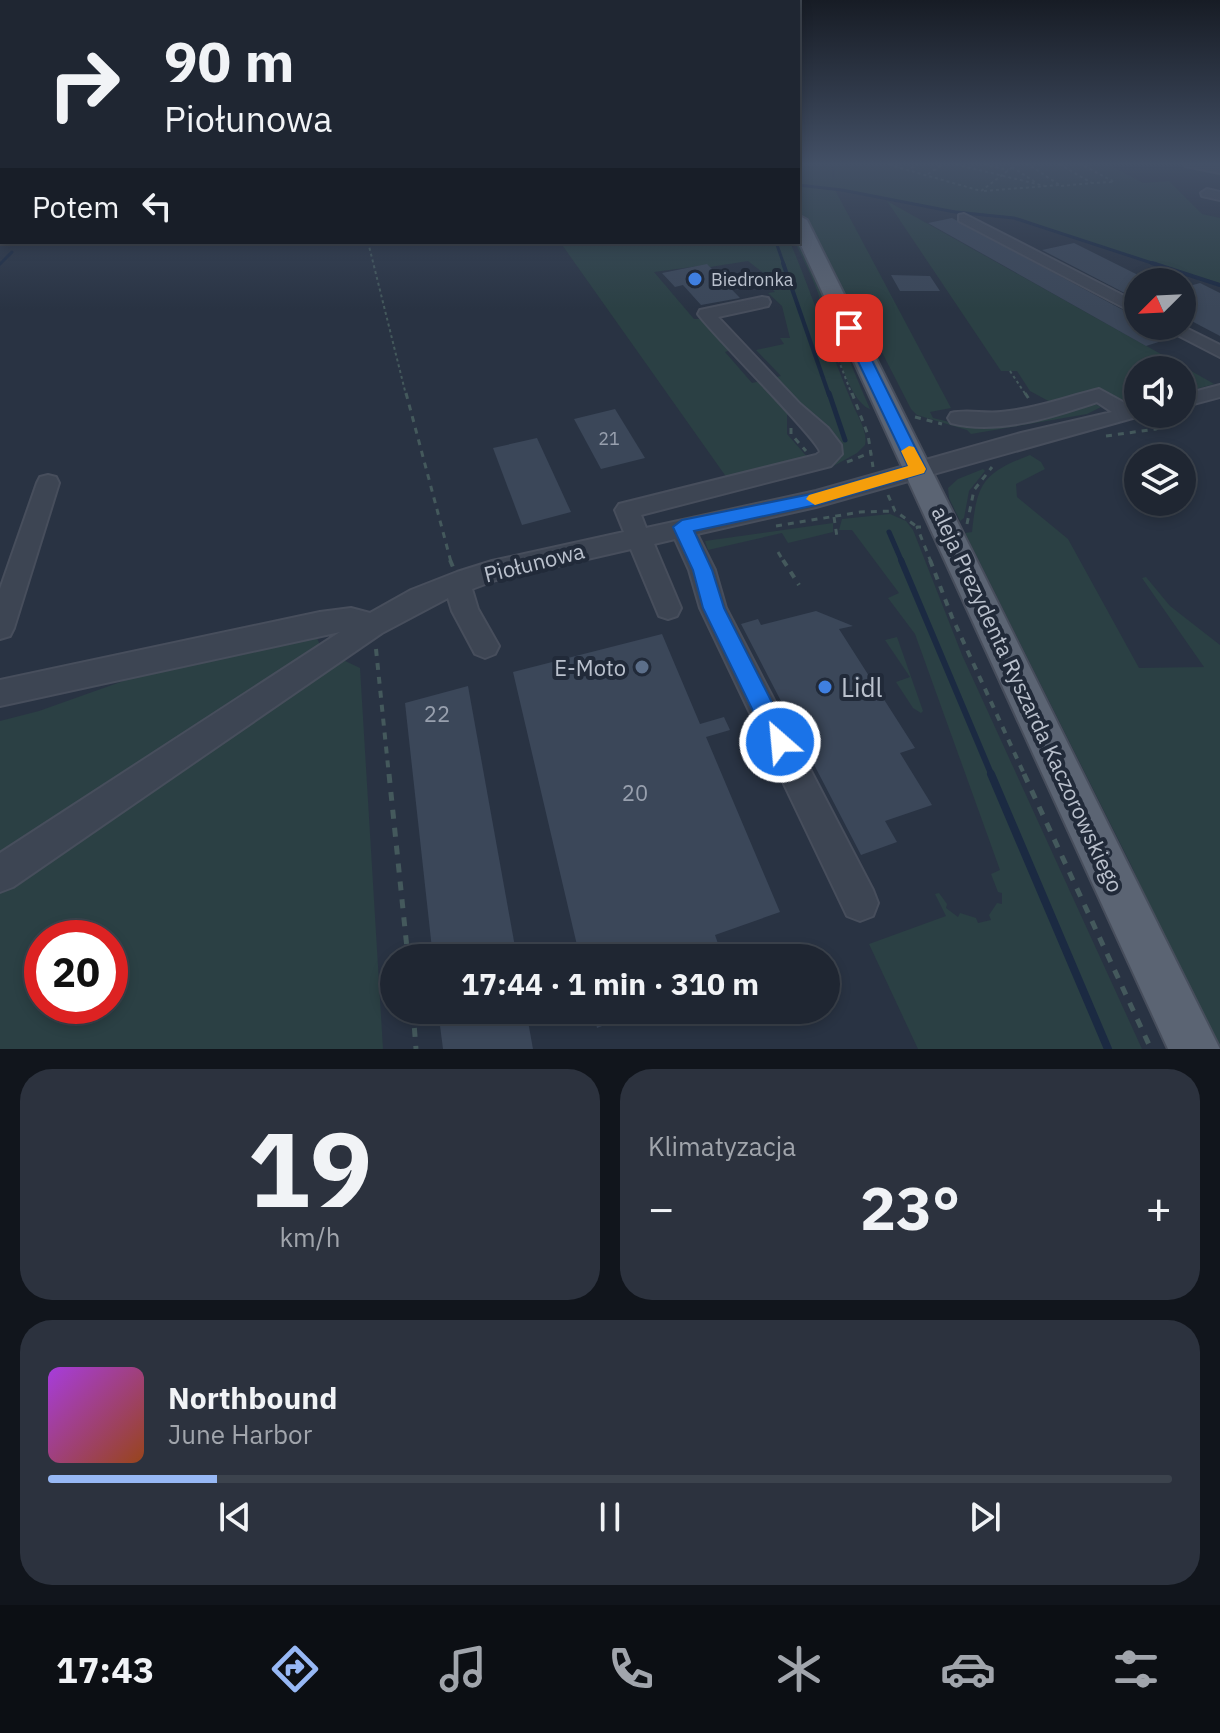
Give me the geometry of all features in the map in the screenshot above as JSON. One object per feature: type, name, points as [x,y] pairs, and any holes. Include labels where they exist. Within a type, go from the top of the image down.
[{"type":"main road","name":"aleja Prezydenta Ryszarda Kaczorowskiego","points":[[800,225],[904,485],[1195,1049]]},
{"type":"street","points":[[964,218],[1124,303]]},
{"type":"street","points":[[668,608],[627,510],[823,461],[831,454],[830,445],[821,433],[793,408],[706,314],[762,302]]},
{"type":"street","points":[[1196,340],[1220,352]]},
{"type":"street","points":[[1196,397],[1220,391]]},
{"type":"street","points":[[956,423],[1045,412],[1099,395],[1124,408]]},
{"type":"street","name":"Piołunowa","points":[[0,874],[372,625],[420,598],[457,582],[518,564],[639,536],[816,499],[904,485],[1124,416]]},
{"type":"street","points":[[0,628],[48,483]]},
{"type":"street","points":[[682,527],[702,570],[713,608],[860,903]]},
{"type":"street","points":[[457,582],[465,611],[485,646]]},
{"type":"street","points":[[0,693],[320,623],[351,619],[372,625]]},
{"type":"path","points":[[369,244],[442,537],[457,582]]},
{"type":"path","points":[[816,297],[822,322],[868,435],[871,462]]},
{"type":"path","points":[[1010,371],[1029,398],[1045,412]]},
{"type":"path","points":[[909,414],[956,423]]},
{"type":"path","points":[[1111,435],[1160,428]]},
{"type":"path","points":[[962,527],[967,527],[974,490],[993,466]]},
{"type":"path","points":[[895,511],[904,485]]},
{"type":"path","points":[[766,528],[895,511],[917,527],[952,617],[1151,1049]]},
{"type":"path","points":[[834,517],[837,537]]},
{"type":"path","points":[[917,527],[931,527]]},
{"type":"path","points":[[778,552],[799,585]]},
{"type":"path","points":[[372,625],[406,944]]},
{"type":"path","points":[[414,1024],[416,1049]]},
{"type":"green space","points":[[801,212],[847,212],[951,408],[930,412],[933,418],[974,428],[1091,402],[1101,407],[1087,414],[971,434],[967,430],[917,415],[869,327],[863,327],[848,310]]},
{"type":"green space","points":[[894,212],[907,212],[1124,334],[1124,340],[1135,340],[1164,356],[1124,356],[1124,403],[1097,389],[1052,403],[1030,391],[1017,371],[1001,371]]},
{"type":"green space","points":[[969,212],[1200,212],[1220,218],[1220,283],[1196,276],[1196,268],[1170,268],[1020,218]]},
{"type":"green space","points":[[800,238],[870,409],[861,403],[845,375],[816,287],[796,244],[800,244]]},
{"type":"green space","points":[[561,244],[791,244],[865,435],[865,445],[857,453],[830,468],[825,467],[842,457],[841,450],[772,378],[781,376],[756,350],[784,344],[780,338],[790,338],[782,306],[768,293],[775,292],[771,288],[776,283],[748,261],[654,272],[694,319],[702,319],[733,349],[725,352],[752,383],[761,381],[787,410],[787,434],[809,459],[727,478]]},
{"type":"green space","points":[[1196,374],[1214,384],[1196,389]]},
{"type":"green space","points":[[1030,455],[1045,469],[1016,484],[1017,497],[1068,539],[1139,668],[1204,667],[1142,578],[1146,577],[1170,606],[1220,645],[1220,1049],[1201,1025],[1132,867],[965,533],[972,532],[977,502],[985,482],[1002,468]]},
{"type":"green space","points":[[983,469],[985,471],[969,491],[964,518],[960,521],[949,498],[948,488],[958,479]]},
{"type":"green space","points":[[890,514],[906,521],[913,530],[962,655],[1142,1049],[918,1049],[869,944],[946,916],[935,894],[939,893],[947,904],[946,908],[958,917],[960,913],[976,918],[978,923],[991,920],[989,915],[997,903],[1002,904],[1002,893],[998,892],[991,874],[1000,870],[915,634],[888,598],[899,593],[852,530],[839,530],[842,519]]},
{"type":"green space","points":[[833,523],[833,532],[788,543],[782,533],[708,550],[705,541]]},
{"type":"green space","points":[[316,635],[321,648],[0,863],[0,721],[39,711],[143,674]]},
{"type":"green space","points":[[897,637],[923,711],[921,713],[913,708],[896,682],[910,677],[885,640]]},
{"type":"green space","points":[[341,659],[360,668],[383,1049],[0,1049],[0,889]]},
{"type":"building","points":[[952,218],[1124,310],[1124,334],[928,223]]},
{"type":"building","points":[[1074,243],[1124,268],[1124,293],[1042,250]]},
{"type":"building","name":"Biedronka","points":[[707,264],[740,298],[701,305],[683,285],[675,287],[662,273]]},
{"type":"building","points":[[891,275],[930,276],[940,291],[900,291]]},
{"type":"building","points":[[1200,283],[1220,293],[1220,336],[1196,323],[1196,284]]},
{"type":"building","points":[[1135,340],[1165,340],[1146,346]]},
{"type":"building","points":[[615,409],[645,458],[601,469],[574,419]]},
{"type":"building","points":[[537,438],[571,512],[522,525],[493,448]]},
{"type":"building","name":"Lidl","points":[[816,611],[853,626],[839,629],[915,748],[900,753],[932,805],[885,821],[897,842],[861,855],[741,624],[758,619],[761,625]]},
{"type":"building","points":[[662,634],[700,724],[724,717],[730,730],[706,737],[780,912],[715,935],[718,944],[577,944],[513,672]]},
{"type":"building","points":[[468,686],[514,944],[431,944],[405,703]]},
{"type":"building","points":[[440,1024],[529,1024],[533,1049],[443,1049]]},
{"type":"waterway","points":[[955,212],[1014,218],[1158,265]]},
{"type":"waterway","points":[[777,244],[784,265]]},
{"type":"waterway","points":[[0,264],[12,252]]},
{"type":"waterway","points":[[783,263],[829,395]]},
{"type":"waterway","points":[[1152,263],[1220,285]]},
{"type":"waterway","points":[[829,393],[845,440]]},
{"type":"waterway","points":[[889,532],[902,562]]},
{"type":"waterway","points":[[901,560],[992,776]]},
{"type":"waterway","points":[[991,774],[1108,1049]]},
{"type":"slow traffic","points":[[815,499],[918,469],[909,451]]},
{"type":"place","name":"Biedronka","points":[[695,279]]},
{"type":"place","name":"E-Moto","points":[[642,667]]},
{"type":"place","name":"Lidl","points":[[825,687]]},
{"type":"route","points":[[780,742],[713,608],[702,570],[682,527],[816,499],[918,469],[849,328]]}]
